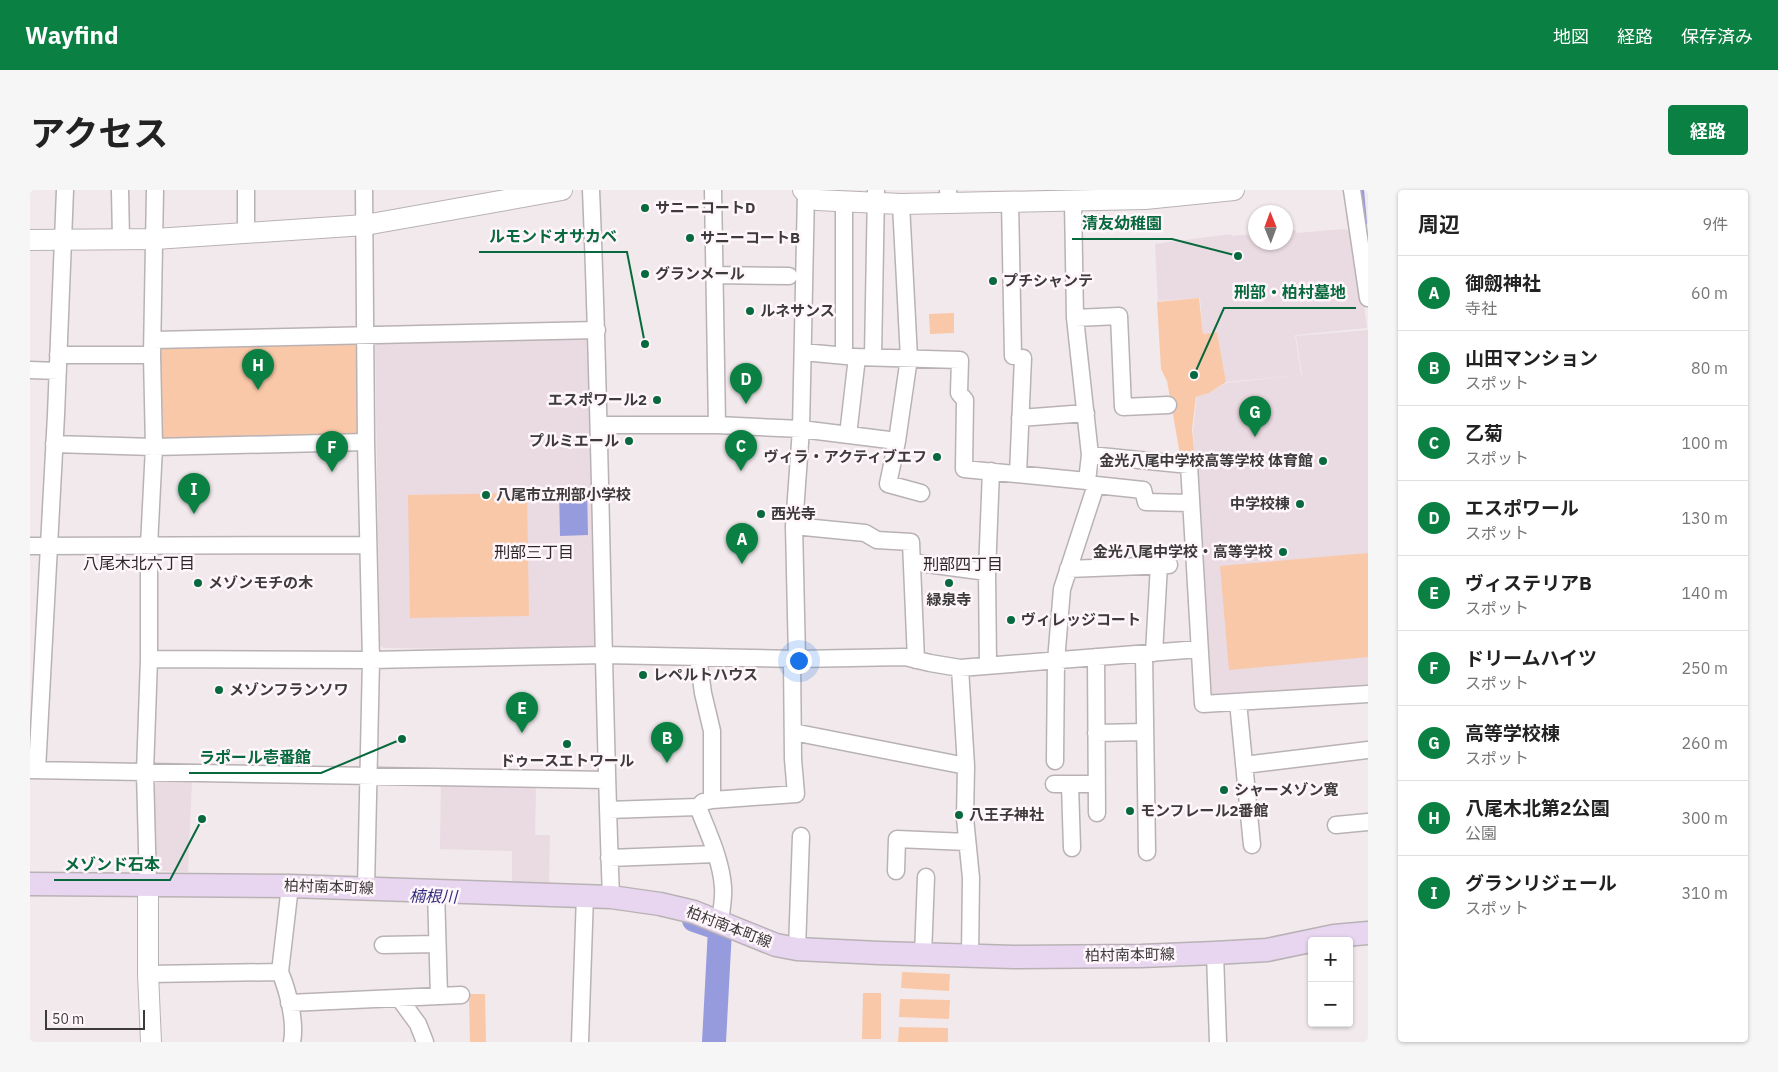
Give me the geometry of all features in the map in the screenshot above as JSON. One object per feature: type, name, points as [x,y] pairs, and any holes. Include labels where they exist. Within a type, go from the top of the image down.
[{"type":"main road","name":"柏村南本町線","points":[[30,884],[290,886],[611,897],[660,904],[694,912],[776,945],[797,949],[923,955],[1057,957],[1216,953],[1267,950],[1334,936],[1368,933]]},
{"type":"street","points":[[65,190],[50,546],[34,770],[607,780]]},
{"type":"street","points":[[120,190],[121,239]]},
{"type":"street","points":[[151,1042],[145,772],[149,658],[149,546],[154,447],[152,348],[155,190]]},
{"type":"street","points":[[246,190],[246,233]]},
{"type":"street","points":[[364,190],[366,442],[371,660],[370,776],[366,888]]},
{"type":"street","points":[[30,240],[155,239],[365,225],[562,190]]},
{"type":"street","points":[[591,190],[600,425],[611,897]]},
{"type":"street","points":[[713,190],[717,425]]},
{"type":"street","points":[[804,191],[817,200],[844,201],[876,197],[901,204],[949,196],[1073,201],[1145,194],[1234,190]]},
{"type":"street","points":[[1352,190],[1368,298]]},
{"type":"street","points":[[608,810],[705,804],[796,794],[793,759],[795,659],[794,526],[801,428],[804,191]]},
{"type":"street","points":[[848,435],[876,197]]},
{"type":"street","points":[[1018,474],[1021,198]]},
{"type":"street","points":[[844,201],[858,356]]},
{"type":"street","points":[[1056,761],[1056,661],[1062,588],[1091,483],[1086,413],[1075,318],[1073,201]]},
{"type":"street","points":[[901,204],[908,358],[897,441],[888,484],[921,493]]},
{"type":"street","points":[[715,275],[789,276]]},
{"type":"street","points":[[1075,318],[1119,316],[1123,407],[1168,405]]},
{"type":"street","points":[[30,370],[58,363],[152,348],[366,335],[597,330]]},
{"type":"street","points":[[803,352],[960,360],[959,393],[965,400],[964,469],[1143,490],[1146,502],[1190,503]]},
{"type":"street","points":[[1020,418],[1086,413]]},
{"type":"street","points":[[600,425],[717,425],[801,428],[897,441]]},
{"type":"street","points":[[54,444],[154,447],[366,442]]},
{"type":"street","points":[[1090,455],[1189,465],[1203,704],[1368,694]]},
{"type":"street","points":[[988,665],[991,471]]},
{"type":"street","points":[[794,526],[865,533],[877,540],[911,542],[916,660]]},
{"type":"street","points":[[30,546],[368,545]]},
{"type":"street","points":[[912,562],[988,572]]},
{"type":"street","points":[[1068,569],[1164,565],[1149,653],[1145,732],[1147,852]]},
{"type":"street","points":[[149,658],[371,660],[605,654],[795,659],[905,657],[960,668],[1199,649]]},
{"type":"street","points":[[698,657],[703,693],[712,731],[705,804],[721,872],[723,888],[720,923]]},
{"type":"street","points":[[1096,658],[1096,813]]},
{"type":"street","points":[[960,668],[966,766],[965,818],[971,878],[970,956]]},
{"type":"street","points":[[1238,702],[1252,845]]},
{"type":"street","points":[[793,732],[966,766]]},
{"type":"street","points":[[1096,733],[1145,732]]},
{"type":"street","points":[[1244,765],[1368,750]]},
{"type":"street","points":[[1072,848],[1062,784],[1096,784]]},
{"type":"street","points":[[1336,825],[1368,822]]},
{"type":"street","points":[[797,949],[801,836]]},
{"type":"street","points":[[896,871],[897,839],[967,842]]},
{"type":"street","points":[[610,858],[716,854]]},
{"type":"street","points":[[923,955],[926,877]]},
{"type":"street","points":[[290,886],[280,972],[286,984],[294,1031],[292,1042]]},
{"type":"street","points":[[436,890],[439,996]]},
{"type":"street","points":[[580,1042],[585,895]]},
{"type":"street","points":[[383,944],[437,944]]},
{"type":"street","points":[[1216,953],[1218,1042]]},
{"type":"street","points":[[148,974],[280,972]]},
{"type":"street","points":[[289,1003],[461,995]]},
{"type":"street","points":[[398,998],[418,1024],[425,1042]]},
{"type":"shaded area","points":[[1345,229],[1355,234],[1367,328],[1295,335],[1301,375],[1226,382],[1217,331],[1203,334],[1200,298],[1158,301],[1155,244],[1231,234],[1232,236],[1248,235],[1248,250],[1293,250],[1293,230],[1297,233]]},
{"type":"shaded area","points":[[1199,298],[1203,334],[1217,332],[1226,382],[1209,393],[1196,397],[1192,429],[1195,460],[1181,460],[1167,381],[1161,369],[1157,302]]},
{"type":"shaded area","points":[[954,313],[954,333],[930,334],[929,314]]},
{"type":"shaded area","name":"金光八尾中学校・高等学校","points":[[1368,330],[1368,687],[1214,696],[1208,692],[1193,429],[1197,397],[1209,393],[1226,383],[1302,375],[1296,336]]},
{"type":"shaded area","name":"八尾市立刑部小学校","points":[[586,335],[590,342],[598,648],[595,650],[384,648],[380,645],[375,346],[380,340]]},
{"type":"shaded area","points":[[356,340],[358,431],[355,436],[165,441],[161,436],[159,350],[166,346]]},
{"type":"shaded area","points":[[527,493],[529,616],[410,618],[408,495]]},
{"type":"shaded area","points":[[1368,553],[1368,657],[1229,670],[1220,566]]},
{"type":"shaded area","points":[[160,777],[192,779],[188,872],[161,871],[154,866],[155,784]]},
{"type":"shaded area","points":[[441,782],[536,784],[535,835],[550,835],[549,884],[512,883],[512,851],[440,849]]},
{"type":"shaded area","points":[[902,972],[950,974],[949,991],[901,988]]},
{"type":"shaded area","points":[[863,993],[881,993],[881,1039],[862,1039]]},
{"type":"shaded area","points":[[469,994],[485,994],[486,1042],[470,1042]]},
{"type":"shaded area","points":[[900,999],[950,1000],[949,1019],[899,1017]]},
{"type":"shaded area","points":[[899,1027],[948,1028],[948,1042],[898,1042]]},
{"type":"water","points":[[559,487],[587,487],[588,535],[560,536]]},
{"type":"waterway","points":[[1362,190],[1365,223]]},
{"type":"waterway","name":"楠根川","points":[[694,920],[720,929],[714,1042]]},
{"type":"place","name":"サニーコートD","points":[[645,208]]},
{"type":"place","name":"サニーコートB","points":[[690,238]]},
{"type":"place","name":"清友幼稚園","points":[[1238,256]]},
{"type":"place","name":"グランメール","points":[[645,274]]},
{"type":"place","name":"プチシャンテ","points":[[993,281]]},
{"type":"place","name":"ルネサンス","points":[[750,311]]},
{"type":"place","name":"ルモンドオサカベ","points":[[645,344]]},
{"type":"place","name":"刑部・柏村墓地","points":[[1194,375]]},
{"type":"place","name":"八尾木北第2公園","points":[[258,390]]},
{"type":"place","name":"エスポワール2","points":[[657,400]]},
{"type":"place","name":"エスポワール","points":[[746,404]]},
{"type":"place","name":"高等学校棟","points":[[1255,437]]},
{"type":"place","name":"プルミエール","points":[[629,441]]},
{"type":"place","name":"ヴィラ・アクティブエフ","points":[[937,457]]},
{"type":"place","name":"金光八尾中学校高等学校 体育館","points":[[1323,461]]},
{"type":"place","name":"乙菊","points":[[741,471]]},
{"type":"place","name":"ドリームハイツ","points":[[332,472]]},
{"type":"place","name":"八尾市立刑部小学校","points":[[486,495]]},
{"type":"place","name":"中学校棟","points":[[1300,504]]},
{"type":"place","name":"グランリジェール","points":[[194,514]]},
{"type":"place","name":"西光寺","points":[[761,514]]},
{"type":"place","name":"金光八尾中学校・高等学校","points":[[1283,552]]},
{"type":"place","name":"御劔神社","points":[[742,564]]},
{"type":"place","name":"メゾンモチの木","points":[[198,583]]},
{"type":"place","name":"緑泉寺","points":[[949,583]]},
{"type":"place","name":"ヴィレッジコート","points":[[1011,620]]},
{"type":"place","name":"レペルトハウス","points":[[643,675]]},
{"type":"place","name":"メゾンフランソワ","points":[[219,690]]},
{"type":"place","name":"ヴィステリアB","points":[[522,733]]},
{"type":"place","name":"ラポール壱番館","points":[[402,739]]},
{"type":"place","name":"ドゥースエトワール","points":[[567,744]]},
{"type":"place","name":"山田マンション","points":[[667,763]]},
{"type":"place","name":"シャーメゾン寛","points":[[1224,790]]},
{"type":"place","name":"モンフレール2番館","points":[[1130,811]]},
{"type":"place","name":"八王子神社","points":[[959,815]]},
{"type":"place","name":"メゾンド石本","points":[[202,819]]},
{"type":"district","name":"刑部三丁目","points":[[534,552]]},
{"type":"district","name":"八尾木北六丁目","points":[[139,563]]},
{"type":"district","name":"刑部四丁目","points":[[963,564]]}]
